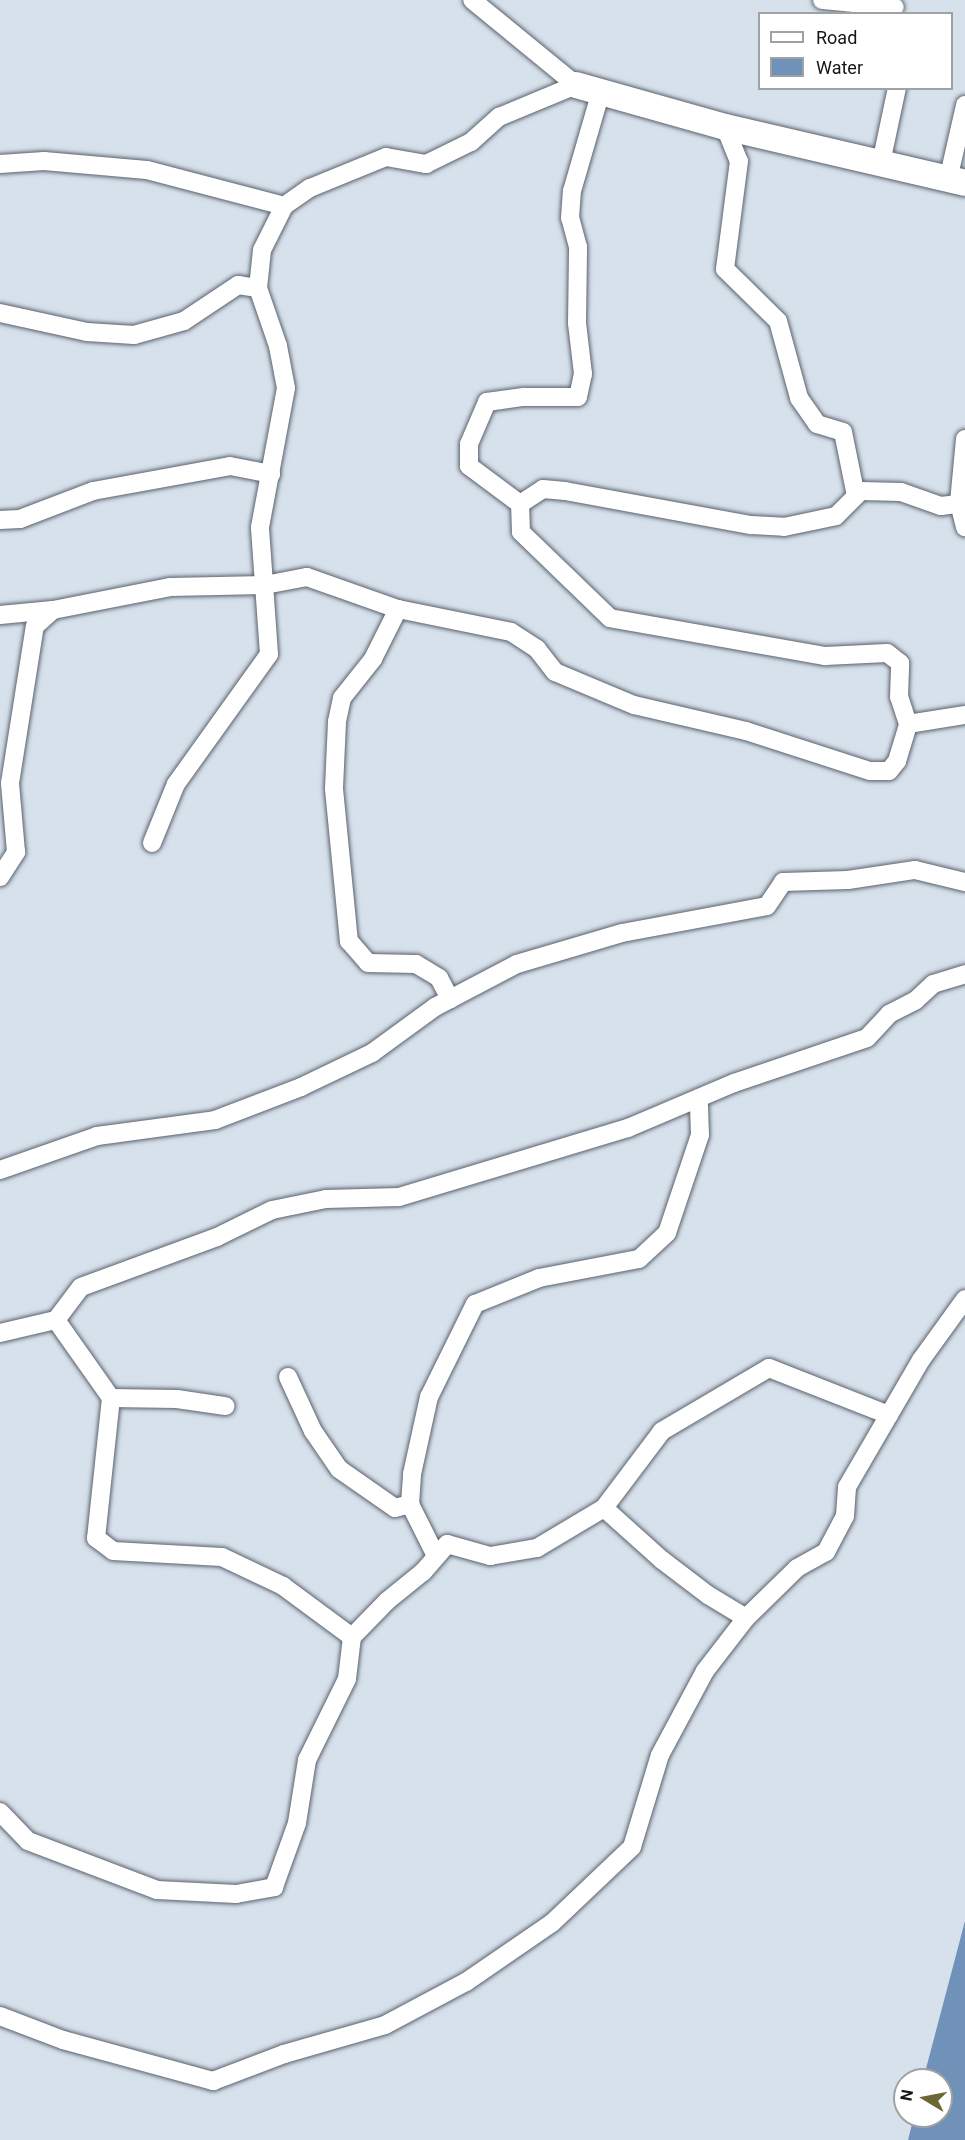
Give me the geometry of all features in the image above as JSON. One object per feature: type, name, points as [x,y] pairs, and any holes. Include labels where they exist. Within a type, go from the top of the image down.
[{"type":"street","points":[[472,0],[588,88],[725,127],[956,182],[965,105]]},
{"type":"street","points":[[822,0],[898,7]]},
{"type":"street","points":[[153,843],[176,784],[269,654],[264,626],[265,585],[260,527],[286,388],[278,346],[258,288],[262,250],[284,207],[310,188],[386,157],[426,164],[471,142],[500,117],[588,88]]},
{"type":"street","points":[[520,504],[469,466],[469,444],[487,402],[524,397],[578,397],[583,374],[577,323],[578,247],[570,218],[572,190],[588,88]]},
{"type":"street","points":[[881,163],[897,90]]},
{"type":"street","points":[[725,127],[739,161],[725,269],[778,321],[800,398],[817,424],[843,432],[856,496]]},
{"type":"street","points":[[0,164],[44,161],[147,170],[284,207]]},
{"type":"street","points":[[0,313],[87,332],[134,335],[184,321],[238,285],[258,288]]},
{"type":"street","points":[[965,440],[962,503],[965,527]]},
{"type":"street","points":[[0,520],[20,519],[93,490],[230,466],[271,474]]},
{"type":"street","points":[[520,504],[543,489],[565,490],[751,525],[784,527],[836,516],[861,491],[901,492],[941,506],[962,503]]},
{"type":"street","points":[[0,615],[53,610],[170,587],[265,585],[307,577],[398,609],[511,632],[537,649],[555,672],[634,705],[746,731],[870,771],[889,771],[893,766],[908,724],[899,697],[900,663],[887,653],[825,656],[610,618],[521,532],[520,504]]},
{"type":"street","points":[[398,609],[373,659],[342,698],[337,723],[334,789],[345,874],[349,941],[368,963],[416,963],[439,978],[450,999]]},
{"type":"street","points":[[0,877],[16,852],[5,784],[35,626],[53,610]]},
{"type":"street","points":[[908,724],[965,715]]},
{"type":"street","points":[[0,1170],[97,1136],[215,1120],[301,1087],[372,1053],[450,999],[517,964],[622,933],[767,906],[783,882],[848,880],[915,870],[965,882]]},
{"type":"street","points":[[0,1333],[56,1320],[81,1287],[217,1237],[272,1210],[326,1199],[399,1197],[628,1128],[699,1098],[867,1038],[889,1014],[916,1000],[933,984],[965,974]]},
{"type":"street","points":[[435,1554],[410,1504],[429,1397],[475,1305],[539,1278],[639,1259],[667,1233],[700,1135],[699,1098]]},
{"type":"street","points":[[0,2016],[63,2040],[213,2081],[284,2054],[385,2025],[466,1982],[552,1923],[632,1847],[660,1755],[705,1671],[746,1618],[797,1568],[826,1552],[846,1516],[847,1487],[921,1360],[965,1299]]},
{"type":"street","points":[[56,1320],[111,1398],[96,1538],[112,1551],[222,1557],[283,1586],[352,1637]]},
{"type":"street","points":[[0,1812],[28,1841],[157,1890],[236,1894],[274,1887],[297,1823],[307,1760],[347,1679],[352,1637],[387,1601],[423,1572],[435,1554],[447,1544],[490,1556],[537,1548],[604,1508],[662,1431],[769,1368],[889,1415]]},
{"type":"street","points":[[288,1377],[313,1431],[339,1469],[395,1508],[410,1504]]},
{"type":"street","points":[[111,1398],[177,1399],[225,1406]]},
{"type":"street","points":[[604,1508],[663,1560],[708,1595],[746,1618]]},
{"type":"water","points":[[965,1921],[965,2140],[908,2140],[911,2128],[953,2128],[953,2068],[926,2068]]}]
